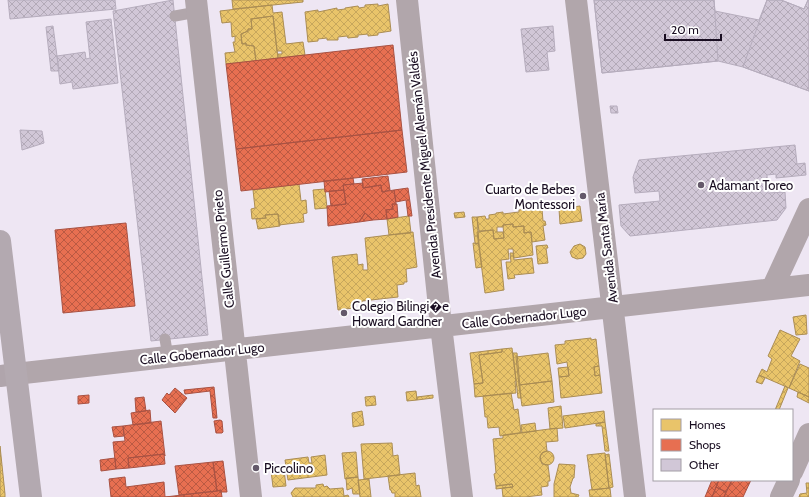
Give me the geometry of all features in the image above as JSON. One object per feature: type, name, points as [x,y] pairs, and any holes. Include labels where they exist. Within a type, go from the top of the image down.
[{"type":"main road","points":[[0,242],[8,375],[31,497]]},
{"type":"street","name":"Avenida Presidente Miguel Alemán Valdés","points":[[408,0],[441,326],[462,497]]},
{"type":"street","name":"Avenida Santa María","points":[[576,0],[635,497]]},
{"type":"street","name":"Calle Guillermo Prieto","points":[[196,6],[251,497]]},
{"type":"street","points":[[772,289],[809,209]]},
{"type":"street","name":"Calle Gobernador Lugo","points":[[8,375],[167,348],[234,349],[809,285]]},
{"type":"street","points":[[793,470],[809,434]]},
{"type":"street","points":[[781,497],[789,481]]},
{"type":"lane","points":[[175,16],[196,6]]},
{"type":"building: Homes","points":[[21,0],[106,0],[107,5],[22,13]]},
{"type":"building: Homes","points":[[232,0],[303,0],[303,2],[233,9]]},
{"type":"building: Homes","points":[[378,4],[378,6],[388,4],[391,31],[378,33],[378,35],[358,35],[358,37],[348,38],[347,36],[338,37],[338,40],[327,40],[327,38],[308,42],[305,12],[318,10],[318,12],[337,8],[337,10],[358,6],[359,8],[365,7],[365,5]]},
{"type":"building: Homes","points":[[272,5],[273,13],[282,12],[286,44],[303,42],[305,55],[278,58],[278,54],[282,54],[282,51],[277,51],[273,16],[251,19],[252,29],[248,29],[248,31],[241,34],[242,44],[246,43],[246,45],[254,46],[256,61],[226,64],[225,53],[235,52],[233,42],[235,42],[235,36],[232,37],[231,22],[222,23],[220,11]]},
{"type":"building: Homes","points":[[273,16],[278,58],[256,61],[254,46],[246,45],[246,43],[242,44],[241,34],[248,31],[248,29],[252,29],[251,19]]},
{"type":"building: Homes","points":[[299,184],[301,201],[306,200],[307,213],[303,214],[304,222],[279,225],[278,214],[265,215],[266,218],[252,219],[251,209],[255,208],[253,190]]},
{"type":"building: Homes","points":[[325,189],[327,208],[315,209],[313,190]]},
{"type":"building: Homes","points":[[580,206],[582,221],[560,224],[559,209]]},
{"type":"building: Homes","points":[[531,209],[542,209],[543,221],[545,221],[546,225],[543,226],[545,240],[532,242],[531,232],[524,233],[524,226],[513,227],[513,224],[497,227],[497,232],[503,232],[504,238],[494,239],[493,230],[479,231],[477,217],[485,216],[486,219],[489,219],[489,215],[496,213],[503,212],[503,214]]},
{"type":"building: Homes","points":[[464,212],[465,217],[455,218],[454,213]]},
{"type":"building: Homes","points":[[278,214],[280,226],[258,229],[256,219],[266,218],[265,215]]},
{"type":"building: Homes","points":[[409,216],[411,233],[389,235],[387,219]]},
{"type":"building: Homes","points":[[472,217],[477,217],[479,244],[475,243]]},
{"type":"building: Homes","points":[[513,224],[513,227],[524,226],[524,233],[531,232],[533,255],[514,258],[513,249],[508,249],[509,259],[501,260],[504,290],[485,293],[477,232],[493,230],[494,239],[504,238],[503,225]]},
{"type":"building: Homes","points":[[413,232],[417,267],[406,269],[407,282],[397,285],[398,297],[362,301],[362,303],[353,304],[353,308],[338,310],[332,257],[357,254],[358,265],[363,264],[363,270],[368,270],[365,238]]},
{"type":"building: Homes","points":[[473,243],[479,244],[482,267],[476,268]]},
{"type":"building: Homes","points":[[580,244],[585,247],[586,254],[583,258],[577,259],[572,257],[570,252],[574,246]]},
{"type":"building: Homes","points":[[547,245],[548,263],[538,264],[536,246]]},
{"type":"building: Homes","points":[[510,253],[513,253],[514,260],[532,258],[534,273],[514,275],[515,278],[508,279],[506,262],[511,262]]},
{"type":"building: Homes","points":[[806,315],[807,334],[796,335],[793,317]]},
{"type":"building: Homes","points":[[780,330],[800,339],[791,356],[800,361],[789,388],[759,375],[762,369],[767,372],[772,359],[768,356]]},
{"type":"building: Homes","points":[[591,338],[591,340],[596,339],[599,366],[594,367],[595,376],[600,375],[602,393],[561,398],[559,377],[569,376],[567,362],[557,364],[555,345],[565,344],[565,341]]},
{"type":"building: Homes","points":[[512,348],[516,393],[475,397],[474,384],[483,383],[479,355],[502,352],[502,349]]},
{"type":"building: Homes","points":[[502,349],[502,352],[479,355],[483,383],[474,384],[470,353]]},
{"type":"building: Homes","points":[[513,353],[517,353],[521,398],[518,398]]},
{"type":"building: Homes","points":[[548,353],[552,381],[519,385],[516,357]]},
{"type":"building: Homes","points":[[800,364],[809,368],[809,397],[789,388]]},
{"type":"building: Homes","points":[[599,366],[600,375],[595,376],[594,367]]},
{"type":"building: Homes","points":[[568,367],[569,376],[559,377],[558,368]]},
{"type":"building: Homes","points":[[759,375],[765,378],[762,384],[756,382]]},
{"type":"building: Homes","points":[[552,381],[554,402],[522,406],[519,385]]},
{"type":"building: Homes","points":[[785,386],[788,388],[779,409],[775,409]]},
{"type":"building: Homes","points":[[416,391],[417,400],[407,401],[406,392]]},
{"type":"building: Homes","points":[[798,392],[809,397],[809,403],[797,397]]},
{"type":"building: Homes","points":[[511,393],[514,410],[518,409],[521,433],[500,436],[499,427],[488,428],[487,417],[485,417],[483,396]]},
{"type":"building: Homes","points":[[433,395],[433,398],[417,400],[417,397]]},
{"type":"building: Homes","points":[[375,396],[376,405],[366,406],[365,397]]},
{"type":"building: Homes","points":[[561,406],[563,428],[550,429],[548,408]]},
{"type":"building: Homes","points":[[362,411],[364,425],[353,427],[352,413]]},
{"type":"building: Homes","points":[[604,411],[605,422],[565,428],[563,416]]},
{"type":"building: Homes","points":[[605,422],[609,451],[605,451],[602,426],[596,426],[596,424]]},
{"type":"building: Homes","points":[[535,423],[536,431],[522,433],[521,425]]},
{"type":"building: Homes","points":[[557,428],[558,441],[546,442],[547,451],[542,453],[540,457],[542,464],[548,465],[550,481],[548,481],[548,486],[541,487],[542,495],[503,497],[502,488],[513,487],[512,484],[496,486],[494,474],[496,473],[493,439],[503,438],[503,435]]},
{"type":"building: Homes","points":[[392,443],[393,456],[398,455],[400,475],[364,479],[361,444]]},
{"type":"building: Homes","points":[[0,446],[5,494],[5,497],[0,497]]},
{"type":"building: Homes","points":[[547,451],[552,453],[554,458],[552,463],[547,465],[542,463],[540,458],[542,453]]},
{"type":"building: Homes","points":[[356,452],[358,477],[345,479],[342,453]]},
{"type":"building: Homes","points":[[605,453],[609,488],[592,490],[587,455]]},
{"type":"building: Homes","points":[[609,454],[613,487],[609,488],[605,455]]},
{"type":"building: Homes","points":[[325,455],[327,475],[288,480],[285,460],[308,457],[309,463],[312,463],[311,457]]},
{"type":"building: Homes","points":[[559,464],[575,465],[574,478],[570,487],[571,493],[579,495],[578,497],[554,497],[554,484]]},
{"type":"building: Homes","points":[[284,470],[286,486],[273,487],[271,471]]},
{"type":"building: Homes","points":[[415,473],[416,486],[419,485],[421,497],[395,497],[395,493],[392,493],[390,490],[388,476]]},
{"type":"building: Homes","points":[[358,477],[360,494],[353,494],[352,488],[347,490],[346,478]]},
{"type":"building: Homes","points":[[369,479],[371,497],[360,497],[358,480]]},
{"type":"building: Homes","points":[[806,483],[809,483],[809,497],[799,497],[800,494],[807,493]]},
{"type":"building: Homes","points":[[323,484],[324,487],[327,486],[330,489],[343,488],[344,496],[348,495],[349,497],[293,497],[291,493],[295,488],[316,488],[316,485]]},
{"type":"building: Homes","points":[[512,484],[513,487],[496,489],[496,486]]},
{"type":"building: Homes","points":[[610,488],[611,497],[590,497],[589,490]]},
{"type":"building: Shops","points":[[393,45],[402,130],[236,149],[226,64]]},
{"type":"building: Shops","points":[[402,130],[407,172],[241,191],[236,149]]},
{"type":"building: Shops","points":[[388,176],[390,190],[382,192],[381,185],[363,188],[362,179]]},
{"type":"building: Shops","points":[[353,178],[354,184],[343,185],[344,190],[325,192],[324,181]]},
{"type":"building: Shops","points":[[363,183],[363,188],[381,185],[382,192],[394,190],[396,204],[392,204],[393,209],[386,210],[387,219],[373,220],[365,213],[359,222],[328,226],[327,206],[346,204],[343,185]]},
{"type":"building: Shops","points":[[408,188],[412,216],[408,216],[406,200],[396,202],[394,190]]},
{"type":"building: Shops","points":[[344,190],[346,204],[331,206],[329,191]]},
{"type":"building: Shops","points":[[392,204],[397,204],[398,217],[387,219],[386,210],[393,209]]},
{"type":"building: Shops","points":[[365,213],[373,220],[359,222]]},
{"type":"building: Shops","points":[[126,223],[135,306],[63,313],[55,230]]},
{"type":"building: Shops","points":[[214,387],[217,418],[213,418],[210,391],[185,394],[184,390]]},
{"type":"building: Shops","points":[[175,388],[187,398],[175,413],[162,400],[167,393],[169,395]]},
{"type":"building: Shops","points":[[89,395],[89,403],[78,404],[78,396]]},
{"type":"building: Shops","points":[[144,397],[146,411],[136,412],[135,398]]},
{"type":"building: Shops","points":[[150,410],[151,423],[133,425],[131,413]]},
{"type":"building: Shops","points":[[161,421],[165,456],[164,454],[128,458],[129,468],[116,469],[113,442],[125,441],[123,426]]},
{"type":"building: Shops","points":[[214,421],[222,421],[223,432],[216,433]]},
{"type":"building: Shops","points":[[123,426],[124,436],[114,437],[112,427]]},
{"type":"building: Shops","points":[[164,454],[165,464],[129,468],[128,458]]},
{"type":"building: Shops","points":[[115,458],[116,469],[101,471],[100,460]]},
{"type":"building: Shops","points":[[223,461],[227,492],[221,492],[221,490],[217,491],[213,462]]},
{"type":"building: Shops","points":[[213,462],[217,491],[179,495],[175,466]]},
{"type":"building: Shops","points":[[125,477],[126,487],[164,482],[165,497],[111,497],[109,479]]},
{"type":"building: Shops","points":[[712,481],[719,481],[712,497],[705,497]]},
{"type":"building: Shops","points":[[719,481],[732,481],[726,492],[716,487]]},
{"type":"building: Shops","points":[[732,481],[751,481],[743,497],[724,497]]},
{"type":"building: Shops","points":[[716,487],[726,492],[724,497],[712,497]]},
{"type":"building: Shops","points":[[221,490],[222,497],[165,497],[217,491]]},
{"type":"building: Other","points":[[8,0],[115,0],[116,9],[10,19]]},
{"type":"building: Other","points":[[173,0],[208,335],[151,341],[113,11]]},
{"type":"building: Other","points":[[594,0],[714,0],[718,61],[602,73]]},
{"type":"building: Other","points":[[594,0],[714,0],[715,11],[759,20],[767,0],[781,0],[804,9],[809,0],[809,91],[743,67],[718,61],[602,73]]},
{"type":"building: Other","points":[[767,0],[781,0],[804,9],[809,0],[809,91],[743,67]]},
{"type":"building: Other","points":[[111,19],[118,83],[73,89],[72,82],[60,84],[57,56],[85,52],[86,59],[90,58],[86,22]]},
{"type":"building: Other","points":[[53,26],[59,71],[51,71],[46,27]]},
{"type":"building: Other","points":[[553,26],[555,51],[547,52],[549,70],[526,72],[521,29]]},
{"type":"building: Other","points":[[610,106],[617,106],[618,113],[611,113]]},
{"type":"building: Other","points":[[20,130],[42,131],[44,143],[22,150]]},
{"type":"building: Other","name":"Adamant Toreo","points":[[795,145],[797,164],[805,163],[806,175],[776,178],[776,174],[767,175],[768,193],[785,192],[786,208],[777,220],[630,236],[621,226],[619,205],[660,201],[659,191],[635,193],[633,177],[639,160]]},
{"type":"place","name":"Adamant Toreo","points":[[701,185]]},
{"type":"place","name":"Cuarto de Bebes Montessori","points":[[583,196]]},
{"type":"place","name":"Colegio Bilingi�e Howard Gardner","points":[[344,313]]},
{"type":"place","name":"Piccolino","points":[[256,468]]}]
